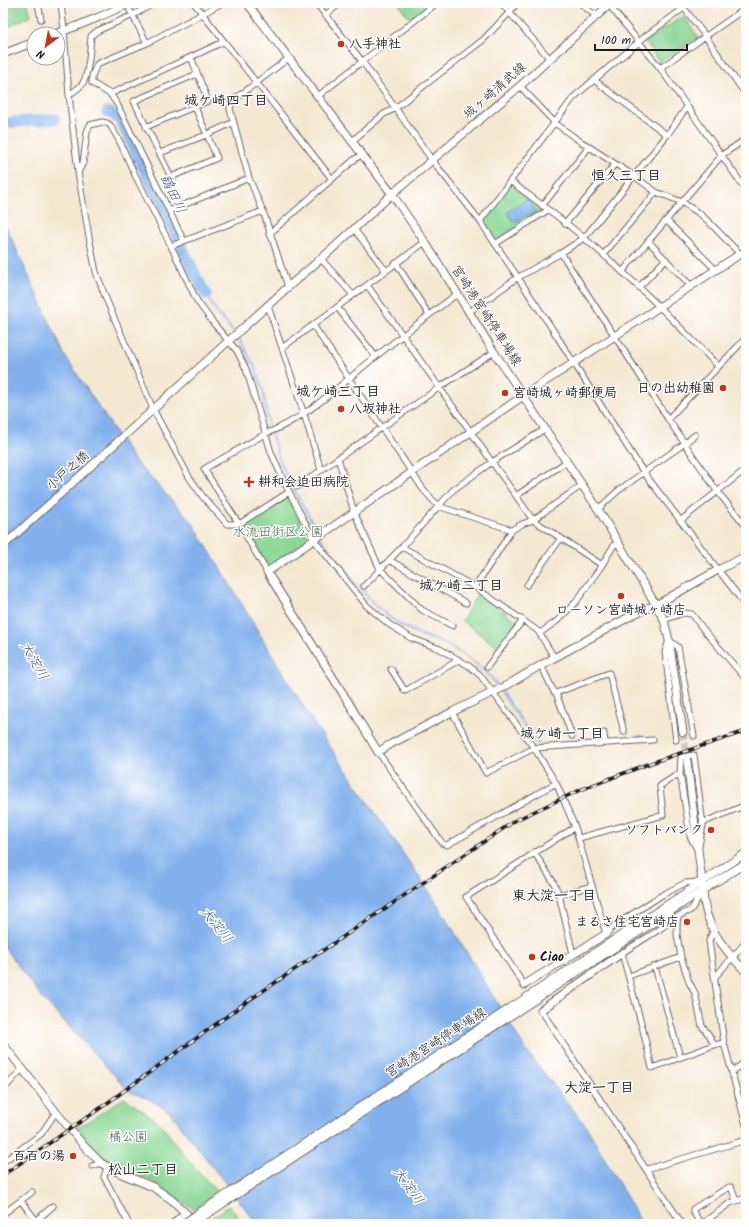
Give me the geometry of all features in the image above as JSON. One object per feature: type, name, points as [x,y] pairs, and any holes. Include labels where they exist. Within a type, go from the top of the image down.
[{"type":"street","points":[[38,3],[41,19]]},
{"type":"street","points":[[61,3],[64,26]]},
{"type":"street","points":[[126,3],[147,43]]},
{"type":"street","points":[[66,29],[130,3]]},
{"type":"street","points":[[69,94],[78,89],[86,77],[91,36],[97,31],[133,15],[154,3]]},
{"type":"street","points":[[194,3],[223,42],[332,179]]},
{"type":"street","points":[[184,241],[116,104],[110,94],[92,83],[92,76],[97,64],[147,43],[222,3]]},
{"type":"street","name":"宮崎港宮崎停車場線","points":[[247,3],[392,194],[425,242],[494,352],[619,543],[664,620],[669,640],[683,732]]},
{"type":"street","points":[[316,3],[362,61],[394,109],[480,221],[551,327],[573,364],[644,472],[746,606]]},
{"type":"street","points":[[325,15],[341,3]]},
{"type":"street","points":[[318,96],[437,3]]},
{"type":"street","points":[[501,3],[550,59]]},
{"type":"street","points":[[352,141],[384,114],[394,109],[483,40],[517,3]]},
{"type":"street","points":[[580,3],[596,16]]},
{"type":"street","points":[[610,4],[660,68],[746,190]]},
{"type":"street","name":"城ヶ崎清武線","points":[[268,306],[392,194],[520,86],[610,4]]},
{"type":"street","points":[[480,221],[574,97],[640,41],[684,8],[746,94]]},
{"type":"street","points":[[660,68],[746,8]]},
{"type":"street","points":[[110,94],[223,42]]},
{"type":"street","points":[[3,54],[26,45]]},
{"type":"street","points":[[66,56],[78,172],[96,272],[151,411],[199,492],[227,524],[239,524],[289,492]]},
{"type":"street","points":[[146,127],[208,101],[191,58]]},
{"type":"street","points":[[288,287],[263,211],[249,178],[230,109],[232,101],[289,58]]},
{"type":"street","points":[[195,107],[217,158],[171,177],[134,101],[197,74]]},
{"type":"street","points":[[594,80],[667,135]]},
{"type":"street","points":[[267,572],[523,396],[743,253],[700,214],[682,202],[656,192],[555,123],[520,86]]},
{"type":"street","points":[[469,312],[517,278],[584,238],[667,135],[687,107]]},
{"type":"street","points":[[78,172],[84,163],[86,132],[90,125],[102,122],[107,123],[110,125],[119,140],[197,301],[237,351],[246,369],[264,434],[271,452],[289,492],[314,540],[367,606],[390,625],[411,638],[440,649],[469,666],[480,675],[534,748],[556,783],[579,838],[606,934]]},
{"type":"street","points":[[160,153],[234,122]]},
{"type":"street","points":[[622,272],[722,155],[746,139]]},
{"type":"street","points":[[542,206],[589,147]]},
{"type":"street","points":[[270,234],[332,179],[363,154]]},
{"type":"street","points":[[565,224],[615,164]]},
{"type":"street","points":[[169,211],[249,178]]},
{"type":"street","points":[[510,181],[584,238],[660,307],[718,366]]},
{"type":"street","points":[[603,255],[656,192]]},
{"type":"street","points":[[495,244],[548,210]]},
{"type":"street","points":[[171,246],[263,211]]},
{"type":"street","points":[[666,220],[716,270]]},
{"type":"street","points":[[354,229],[386,271]]},
{"type":"street","points":[[282,348],[425,242]]},
{"type":"street","points":[[648,242],[691,286]]},
{"type":"street","points":[[561,253],[668,418],[718,491],[746,526]]},
{"type":"street","points":[[321,259],[353,295]]},
{"type":"street","points":[[639,287],[666,260]]},
{"type":"street","points":[[396,263],[429,315]]},
{"type":"street","points":[[367,285],[533,520],[602,565]]},
{"type":"street","points":[[457,294],[402,335],[304,414],[273,431],[264,434],[204,470],[239,524],[378,752],[442,843],[447,845],[556,783]]},
{"type":"street","points":[[268,306],[321,470]]},
{"type":"street","name":"小戸之橋","points":[[3,546],[268,306]]},
{"type":"street","points":[[338,307],[376,357]]},
{"type":"street","points":[[313,325],[423,489],[438,506],[512,530]]},
{"type":"street","points":[[668,418],[746,338]]},
{"type":"street","points":[[297,487],[440,387],[494,352]]},
{"type":"street","points":[[364,586],[402,547],[453,490],[492,462],[545,429]]},
{"type":"street","points":[[598,509],[619,490],[685,443],[695,434]]},
{"type":"street","points":[[338,458],[354,512],[380,569],[422,610],[453,626]]},
{"type":"street","points":[[516,496],[566,462]]},
{"type":"street","points":[[680,521],[746,469]]},
{"type":"street","points":[[475,587],[512,530],[533,520],[582,486]]},
{"type":"street","points":[[527,585],[561,538]]},
{"type":"street","points":[[540,633],[557,621],[576,602],[614,546],[619,543]]},
{"type":"street","points":[[402,547],[475,587],[523,620],[540,633],[554,657]]},
{"type":"street","points":[[378,752],[452,712],[504,687],[554,657],[638,612],[656,605],[746,556]]},
{"type":"street","points":[[389,560],[466,603]]},
{"type":"street","points":[[664,620],[683,613],[692,614],[746,679]]},
{"type":"street","points":[[487,667],[523,620]]},
{"type":"street","points":[[676,740],[665,652],[669,640],[678,647],[694,736]]},
{"type":"street","points":[[391,669],[405,691],[459,660]]},
{"type":"street","points":[[541,665],[554,692],[556,693],[572,736]]},
{"type":"street","points":[[556,693],[609,673],[624,732]]},
{"type":"street","points":[[452,712],[486,773],[534,748],[653,740]]},
{"type":"street","points":[[604,733],[605,743]]},
{"type":"street","points":[[694,755],[702,823],[698,851],[690,836],[680,773],[681,757],[694,755]]},
{"type":"street","points":[[687,761],[703,890],[703,902],[713,931],[732,958],[746,972]]},
{"type":"street","points":[[579,838],[664,815],[660,786],[680,773]]},
{"type":"street","points":[[702,823],[746,805]]},
{"type":"street","points":[[575,826],[466,897],[524,985],[606,934],[615,925],[662,895],[685,883],[702,882]]},
{"type":"street","points":[[534,852],[554,883],[559,895],[573,954]]},
{"type":"street","name":"宮崎港宮崎停車場線","points":[[193,1224],[746,853]]},
{"type":"street","name":"宮崎港宮崎停車場線","points":[[183,1224],[520,1006],[746,863]]},
{"type":"street","points":[[559,895],[592,886]]},
{"type":"street","points":[[682,1224],[541,1010],[622,953],[678,916],[691,910],[703,890]]},
{"type":"street","points":[[678,916],[677,934],[681,957],[689,982],[695,993],[702,1026],[714,1045]]},
{"type":"street","points":[[713,931],[709,941],[724,1043],[746,1124]]},
{"type":"street","points":[[715,977],[746,942]]},
{"type":"street","points":[[622,953],[652,1068],[714,1045],[724,1043]]},
{"type":"street","points":[[629,976],[681,957]]},
{"type":"street","points":[[655,967],[680,1057]]},
{"type":"street","points":[[3,1045],[85,1147],[101,1163],[114,1171],[152,1187],[172,1200],[196,1224]]},
{"type":"street","points":[[732,1072],[746,1061]]},
{"type":"street","points":[[3,1090],[22,1069]]},
{"type":"street","points":[[3,1162],[41,1134],[56,1112]]},
{"type":"street","points":[[647,1169],[746,1140]]},
{"type":"street","points":[[92,1166],[101,1163]]},
{"type":"street","points":[[108,1167],[105,1171],[104,1177],[129,1224]]},
{"type":"street","points":[[736,1200],[731,1187],[729,1186],[693,1209],[693,1212],[700,1222],[703,1223],[730,1203],[746,1198]]},
{"type":"street","points":[[3,1214],[32,1192]]},
{"type":"street","points":[[21,1201],[38,1222],[53,1206]]},
{"type":"street","points":[[173,1224],[186,1213]]},
{"type":"green space","points":[[3,3],[27,3],[31,16],[3,29]]},
{"type":"green space","points":[[398,3],[431,3],[410,19]]},
{"type":"green space","points":[[684,16],[698,37],[659,62],[645,41]]},
{"type":"green space","points":[[511,185],[541,207],[541,212],[496,240],[484,220]]},
{"type":"green space","name":"水流田街区公園","points":[[287,497],[309,539],[268,567],[243,525]]},
{"type":"green space","points":[[478,593],[518,622],[498,647],[462,621]]},
{"type":"green space","name":"橘公園","points":[[124,1098],[159,1122],[189,1161],[217,1192],[194,1209],[185,1203],[184,1204],[151,1181],[111,1163],[88,1145],[75,1130]]},
{"type":"green space","points":[[229,1206],[245,1224],[204,1223]]},
{"type":"water","points":[[528,199],[536,212],[530,215],[529,214],[514,223],[507,212]]},
{"type":"water","name":"大淀川","points":[[3,220],[65,356],[134,460],[192,522],[311,719],[437,903],[525,1049],[586,1126],[642,1224],[257,1224],[170,1112],[149,1099],[130,1092],[43,999],[3,946]]},
{"type":"waterway","name":"鶴田川","points":[[107,112],[111,113],[120,120],[206,294]]},
{"type":"waterway","name":"鶴田川","points":[[3,123],[55,119]]},
{"type":"waterway","points":[[206,294],[217,313],[240,340],[255,367],[263,390],[268,423],[281,464],[319,534]]},
{"type":"waterway","points":[[321,538],[353,580],[375,605],[389,617],[421,635],[446,644],[478,665],[491,677],[536,742],[542,745]]},
{"type":"waterway","points":[[572,743],[642,736]]},
{"type":"tunnel","points":[[683,732],[687,761]]},
{"type":"railway","points":[[3,1175],[99,1109],[245,1003],[516,820],[580,790],[648,764],[746,731]]},
{"type":"place","name":"八手神社","points":[[341,44]]},
{"type":"place","name":"日の出幼稚園","points":[[723,388]]},
{"type":"place","name":"宮崎城ヶ崎郵便局","points":[[505,393]]},
{"type":"place","name":"八坂神社","points":[[341,409]]},
{"type":"place","name":"耕和会迫田病院","points":[[249,482]]},
{"type":"place","name":"ローソン宮崎城ヶ崎店","points":[[621,596]]},
{"type":"place","name":"ソフトバンク","points":[[711,830]]},
{"type":"place","name":"まるさ住宅宮崎店","points":[[687,922]]},
{"type":"place","name":"Ciao","points":[[532,957]]},
{"type":"place","name":"百百の湯","points":[[73,1156]]},
{"type":"district","name":"城ケ崎四丁目","points":[[226,101]]},
{"type":"district","name":"恒久三丁目","points":[[626,176]]},
{"type":"district","name":"城ケ崎三丁目","points":[[338,392]]},
{"type":"district","name":"城ケ崎二丁目","points":[[461,586]]},
{"type":"district","name":"城ケ崎一丁目","points":[[562,734]]},
{"type":"district","name":"東大淀一丁目","points":[[554,896]]},
{"type":"district","name":"大淀一丁目","points":[[599,1088]]},
{"type":"district","name":"松山二丁目","points":[[143,1170]]}]
